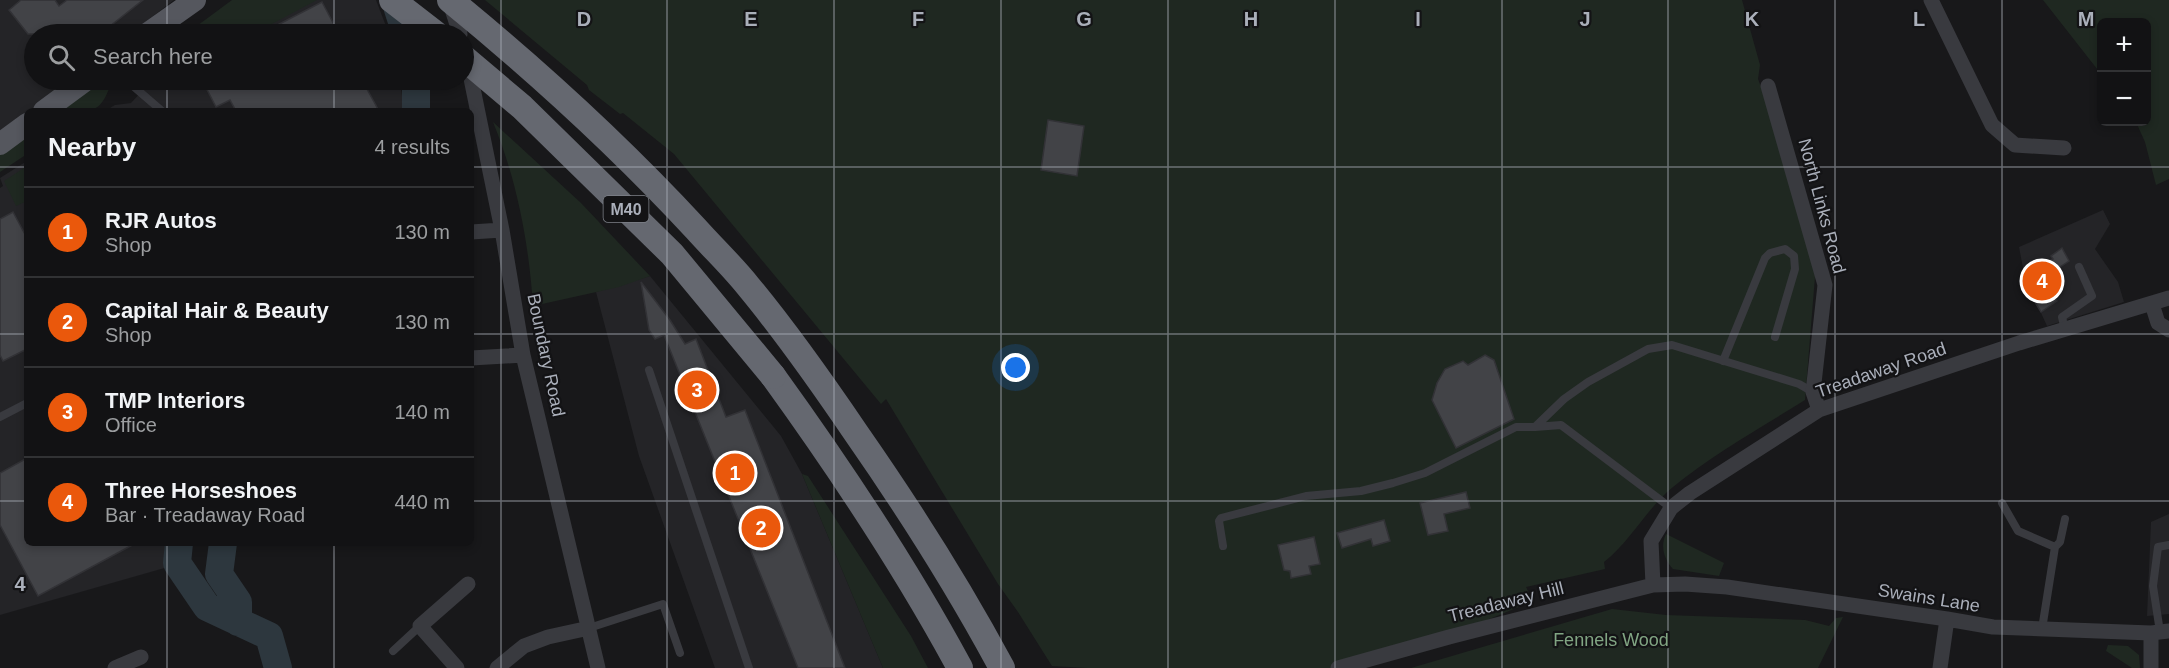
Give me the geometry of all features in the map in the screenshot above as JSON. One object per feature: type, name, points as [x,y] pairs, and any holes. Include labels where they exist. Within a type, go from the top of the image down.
[{"type":"highway","points":[[392,0],[423,24]]},
{"type":"highway","name":"M40","points":[[450,0],[505,45],[623,155],[663,194],[748,285],[819,379],[889,480],[945,566],[1002,668]]},
{"type":"highway","name":"M40","points":[[474,66],[522,107],[672,254],[773,376],[822,444],[874,524],[936,624],[960,668]]},
{"type":"main road","points":[[161,24],[195,0]]},
{"type":"main road","points":[[48,108],[72,90]]},
{"type":"main road","points":[[0,144],[24,126]]},
{"type":"street","points":[[450,0],[457,24]]},
{"type":"street","points":[[1931,0],[1992,125],[2015,145],[2064,148]]},
{"type":"street","name":"North Links Road","points":[[1768,86],[1825,285],[1813,392],[1819,410]]},
{"type":"street","name":"Boundary Road","points":[[474,88],[524,355],[598,668]]},
{"type":"street","points":[[474,232],[502,230]]},
{"type":"street","name":"Treadaway Road","points":[[1653,585],[1651,541],[1671,508],[1690,493],[1819,410],[2169,298]]},
{"type":"street","points":[[2152,304],[2158,323],[2169,330]]},
{"type":"street","points":[[474,358],[524,355]]},
{"type":"street","points":[[457,668],[420,626],[468,584]]},
{"type":"street","name":"Treadaway Hill","points":[[1338,668],[1653,585],[1685,584]]},
{"type":"street","name":"Swains Lane","points":[[1685,584],[1727,587],[1993,627],[2160,632]]},
{"type":"street","points":[[1940,668],[1947,619]]},
{"type":"street","points":[[497,668],[524,646],[548,637],[589,628]]},
{"type":"street","points":[[2151,668],[2160,632]]},
{"type":"street","points":[[115,668],[141,657]]},
{"type":"lane","points":[[138,90],[159,108]]},
{"type":"lane","points":[[1723,361],[1765,258],[1770,253],[1785,249],[1794,256],[1795,270],[1775,337]]},
{"type":"lane","points":[[2065,330],[2062,316],[2091,296],[2079,267]]},
{"type":"lane","points":[[1535,427],[1564,399],[1588,382],[1648,349],[1672,345],[1799,384],[1813,392]]},
{"type":"lane","points":[[649,370],[749,668]]},
{"type":"lane","points":[[0,417],[24,405]]},
{"type":"lane","points":[[1223,546],[1219,520],[1221,518],[1306,495],[1361,491],[1394,483],[1425,472],[1516,427],[1561,425],[1671,508]]},
{"type":"lane","points":[[2002,502],[2018,531],[2055,547]]},
{"type":"lane","points":[[2042,630],[2055,547],[2060,542],[2065,519]]},
{"type":"lane","points":[[2160,632],[2153,586],[2158,547],[2169,545]]},
{"type":"lane","points":[[589,628],[663,604],[680,653]]},
{"type":"lane","points":[[393,651],[420,626]]},
{"type":"shaded area","points":[[0,0],[174,0],[143,24],[24,24],[24,90],[58,90],[33,108],[24,108],[24,115],[0,132]]},
{"type":"shaded area","points":[[243,0],[376,0],[385,24],[209,24]]},
{"type":"shaded area","points":[[143,90],[401,90],[404,108],[110,108],[131,103]]},
{"type":"shaded area","points":[[24,163],[24,546],[177,546],[175,565],[0,615],[0,188],[3,186],[0,178]]},
{"type":"shaded area","points":[[2103,210],[2110,224],[2095,249],[2118,282],[2124,302],[2047,326],[2027,289],[2019,247]]},
{"type":"shaded area","points":[[650,276],[781,436],[802,474],[883,668],[715,668],[639,456],[596,292]]},
{"type":"shaded area","points":[[2169,514],[2169,614],[2147,616],[2151,522]]},
{"type":"green space","points":[[232,0],[317,0],[272,24],[200,24]]},
{"type":"green space","points":[[485,0],[1742,0],[1760,65],[1758,79],[1776,126],[1816,264],[1805,400],[1721,452],[1673,487],[1614,554],[1604,562],[1605,569],[1526,587],[1533,601],[1475,625],[1349,668],[1052,666],[998,584],[886,399],[881,404],[674,154],[623,113],[620,114],[589,90],[587,85]]},
{"type":"green space","points":[[2043,0],[2169,0],[2169,179],[2156,185],[2145,142],[2138,126],[2151,126],[2151,18],[2097,18],[2097,69]]},
{"type":"green space","points":[[108,90],[97,108],[63,108],[84,92]]},
{"type":"green space","points":[[493,122],[581,203],[650,276],[619,287],[533,306],[528,259],[515,189]]},
{"type":"green space","points":[[24,137],[24,156],[0,172],[0,155]]},
{"type":"green space","points":[[24,168],[24,202],[16,206],[4,181]]},
{"type":"green space","points":[[802,474],[808,476],[911,636],[928,668],[883,668]]},
{"type":"green space","points":[[1666,534],[1724,563],[1719,576],[1673,569],[1664,552],[1663,543]]},
{"type":"green space","name":"Fennels Wood","points":[[1612,609],[1666,615],[1805,620],[1829,626],[1836,618],[1843,617],[1818,668],[1411,668]]},
{"type":"green space","points":[[2108,645],[2128,646],[2139,655],[2140,668],[2132,668],[2106,651]]},
{"type":"building","points":[[21,0],[55,0],[59,6],[67,0],[143,0],[113,24],[24,24],[24,29],[9,10]]},
{"type":"building","points":[[322,2],[334,24],[279,24]]},
{"type":"building","points":[[207,90],[367,90],[377,108],[234,108],[230,100],[216,107]]},
{"type":"building","points":[[1048,120],[1084,126],[1077,176],[1041,170]]},
{"type":"building","points":[[13,212],[24,232],[24,350],[3,361],[0,355],[0,219]]},
{"type":"building","points":[[2062,248],[2069,261],[2060,267],[2064,278],[2052,285],[2055,288],[2052,290],[2057,301],[2041,312],[2027,289],[2025,273],[2053,259],[2051,256]]},
{"type":"building","points":[[641,282],[685,344],[696,339],[726,417],[745,410],[845,668],[798,668],[664,335],[655,339],[649,330]]},
{"type":"building","points":[[1485,355],[1494,360],[1514,419],[1456,448],[1432,400],[1437,383],[1445,369],[1463,361],[1468,365]]},
{"type":"building","points":[[24,460],[24,546],[130,546],[38,596],[0,525],[0,473]]},
{"type":"building","points":[[1466,492],[1470,508],[1444,514],[1448,531],[1428,535],[1420,503]]},
{"type":"building","points":[[1384,520],[1390,541],[1373,546],[1371,539],[1342,548],[1337,533]]},
{"type":"building","points":[[1314,537],[1320,564],[1309,566],[1311,574],[1291,578],[1290,571],[1284,570],[1278,545]]},
{"type":"waterway","points":[[395,0],[403,24]]},
{"type":"waterway","points":[[416,90],[416,108]]},
{"type":"waterway","points":[[179,546],[177,563],[207,607],[269,636],[278,668]]},
{"type":"waterway","points":[[223,546],[219,574],[238,602],[238,622]]},
{"type":"place","name":"Three Horseshoes","points":[[2042,281]]},
{"type":"place","name":"TMP Interiors","points":[[697,390]]},
{"type":"place","name":"RJR Autos","points":[[735,473]]},
{"type":"place","name":"Capital Hair & Beauty","points":[[761,528]]}]
